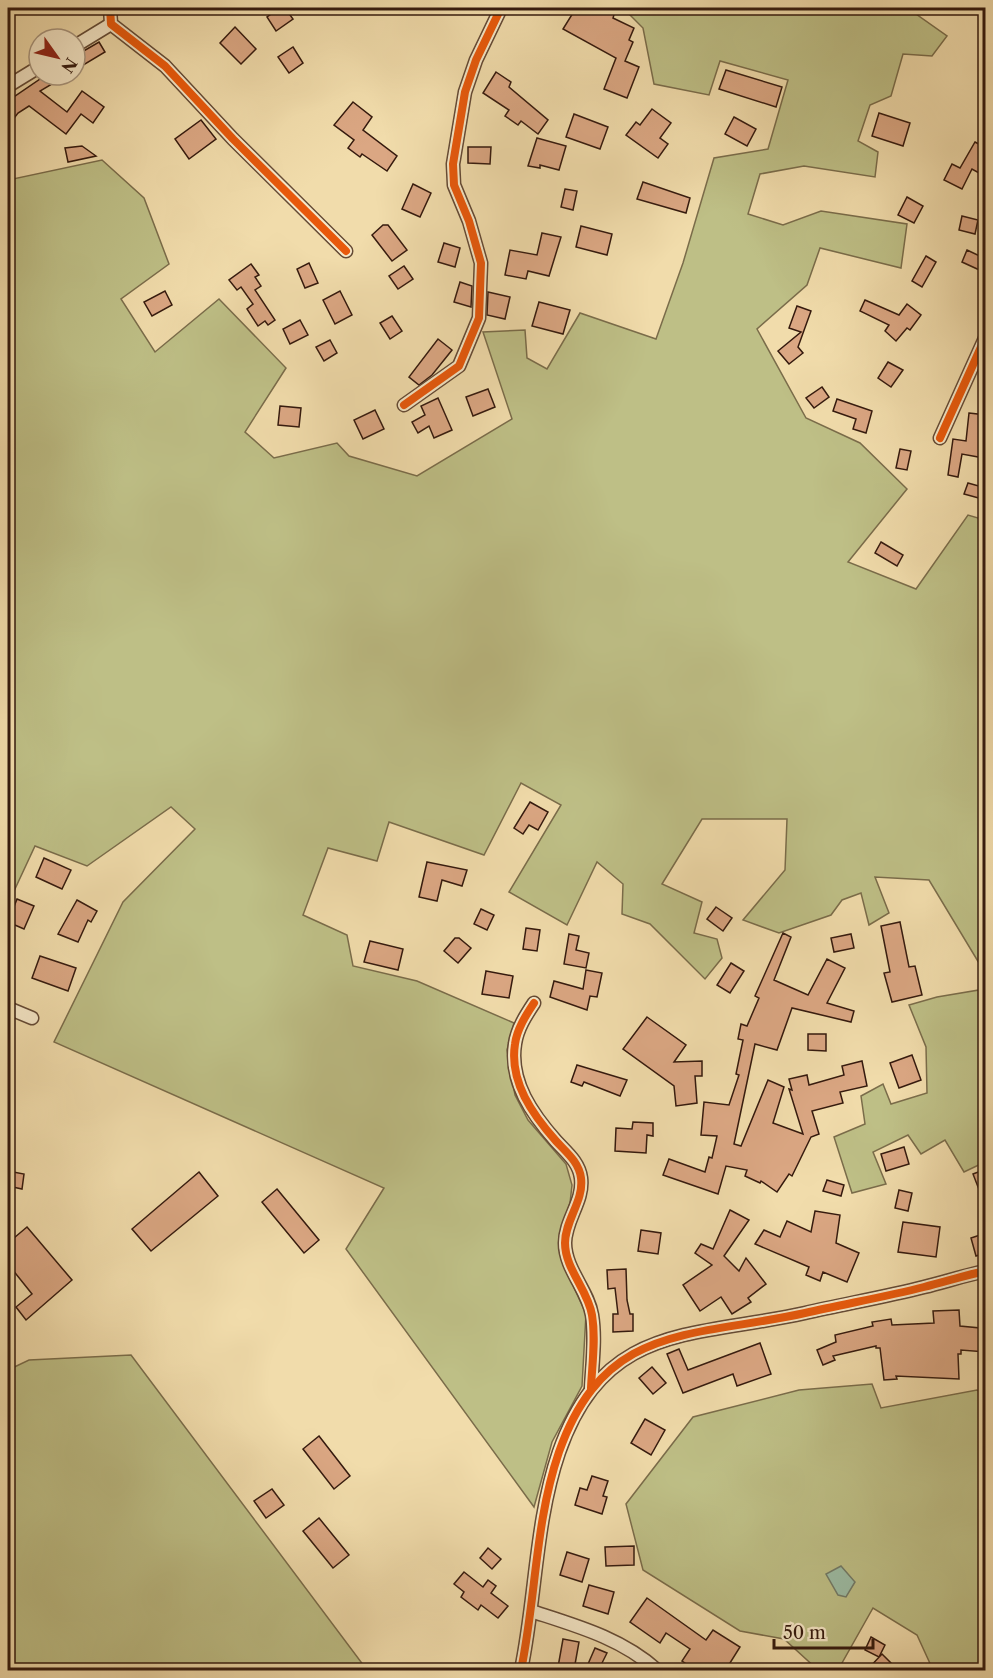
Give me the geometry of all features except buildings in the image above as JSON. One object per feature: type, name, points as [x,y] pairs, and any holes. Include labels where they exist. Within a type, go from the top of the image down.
[{"type":"street","points":[[110,8],[111,24],[165,66],[233,139],[346,251]]},
{"type":"street","points":[[404,405],[459,366],[479,318],[481,263],[469,221],[454,185],[453,164],[465,92],[476,60],[501,8]]},
{"type":"street","points":[[87,39],[111,24]]},
{"type":"street","points":[[8,86],[27,74]]},
{"type":"street","points":[[940,438],[986,336]]},
{"type":"street","points":[[534,1003],[522,1023],[514,1044],[515,1061],[527,1103],[535,1117],[576,1163],[582,1178],[579,1201],[567,1229],[565,1244],[569,1262],[592,1315],[591,1388]]},
{"type":"street","points":[[8,1008],[32,1018]]},
{"type":"street","points":[[521,1671],[545,1503],[559,1452],[573,1419],[591,1388],[616,1364],[643,1348],[672,1336],[795,1315],[986,1271]]},
{"type":"street","points":[[531,1611],[600,1634],[638,1653],[657,1671]]},
{"type":"green space","points":[[626,8],[890,8],[913,12],[947,36],[932,56],[903,54],[891,96],[870,105],[858,141],[878,152],[875,177],[804,166],[760,174],[748,214],[783,225],[821,211],[907,224],[901,268],[820,248],[807,285],[757,329],[806,418],[860,443],[907,489],[848,562],[916,589],[968,515],[985,520],[985,973],[929,880],[875,877],[889,913],[869,925],[861,893],[842,900],[831,915],[779,933],[743,920],[785,870],[787,819],[702,819],[662,884],[702,902],[694,933],[717,939],[722,958],[705,979],[650,924],[622,914],[623,884],[597,862],[567,925],[509,892],[561,805],[521,783],[484,855],[389,822],[377,861],[328,848],[303,915],[347,935],[353,966],[417,981],[514,1023],[507,1050],[515,1095],[528,1120],[566,1164],[572,1185],[570,1203],[559,1237],[562,1261],[586,1314],[582,1386],[552,1442],[534,1507],[346,1249],[384,1188],[54,1042],[123,902],[195,829],[171,807],[87,866],[35,846],[8,904],[8,180],[102,160],[144,198],[169,264],[121,299],[155,352],[219,299],[286,368],[245,432],[274,458],[337,443],[349,456],[417,476],[512,419],[483,332],[525,330],[527,358],[547,369],[580,313],[656,339],[683,263],[714,158],[768,149],[788,80],[720,61],[709,95],[654,84],[643,28],[626,11]]},
{"type":"green space","points":[[985,989],[985,1162],[964,1172],[945,1140],[921,1154],[908,1135],[873,1152],[886,1184],[852,1193],[834,1137],[865,1124],[861,1096],[883,1084],[891,1104],[927,1093],[926,1047],[909,1005],[937,997]]},
{"type":"green space","points":[[131,1355],[367,1670],[8,1670],[8,1370],[29,1360]]},
{"type":"green space","points":[[872,1384],[881,1408],[977,1390],[985,1394],[985,1670],[933,1670],[917,1635],[873,1608],[838,1670],[818,1670],[784,1639],[740,1631],[643,1570],[626,1504],[693,1417],[799,1390]]},
{"type":"shaded area","points":[[841,1566],[855,1582],[846,1597],[838,1595],[826,1574]]},
{"type":"cycle path","points":[[110,8],[111,24],[165,66],[233,139],[346,251]]},
{"type":"cycle path","points":[[404,405],[459,366],[479,318],[481,263],[469,221],[454,185],[453,164],[465,92],[476,60],[501,8]]},
{"type":"cycle path","points":[[940,438],[986,336]]},
{"type":"cycle path","points":[[534,1003],[522,1022],[516,1038],[514,1058],[516,1072],[519,1085],[531,1109],[547,1131],[572,1158],[580,1172],[580,1195],[568,1226],[565,1243],[572,1271],[586,1297],[592,1315],[594,1343],[591,1388]]},
{"type":"cycle path","points":[[521,1670],[540,1533],[551,1479],[559,1452],[578,1410],[601,1379],[627,1357],[657,1343],[690,1334],[879,1297],[986,1271]]}]
